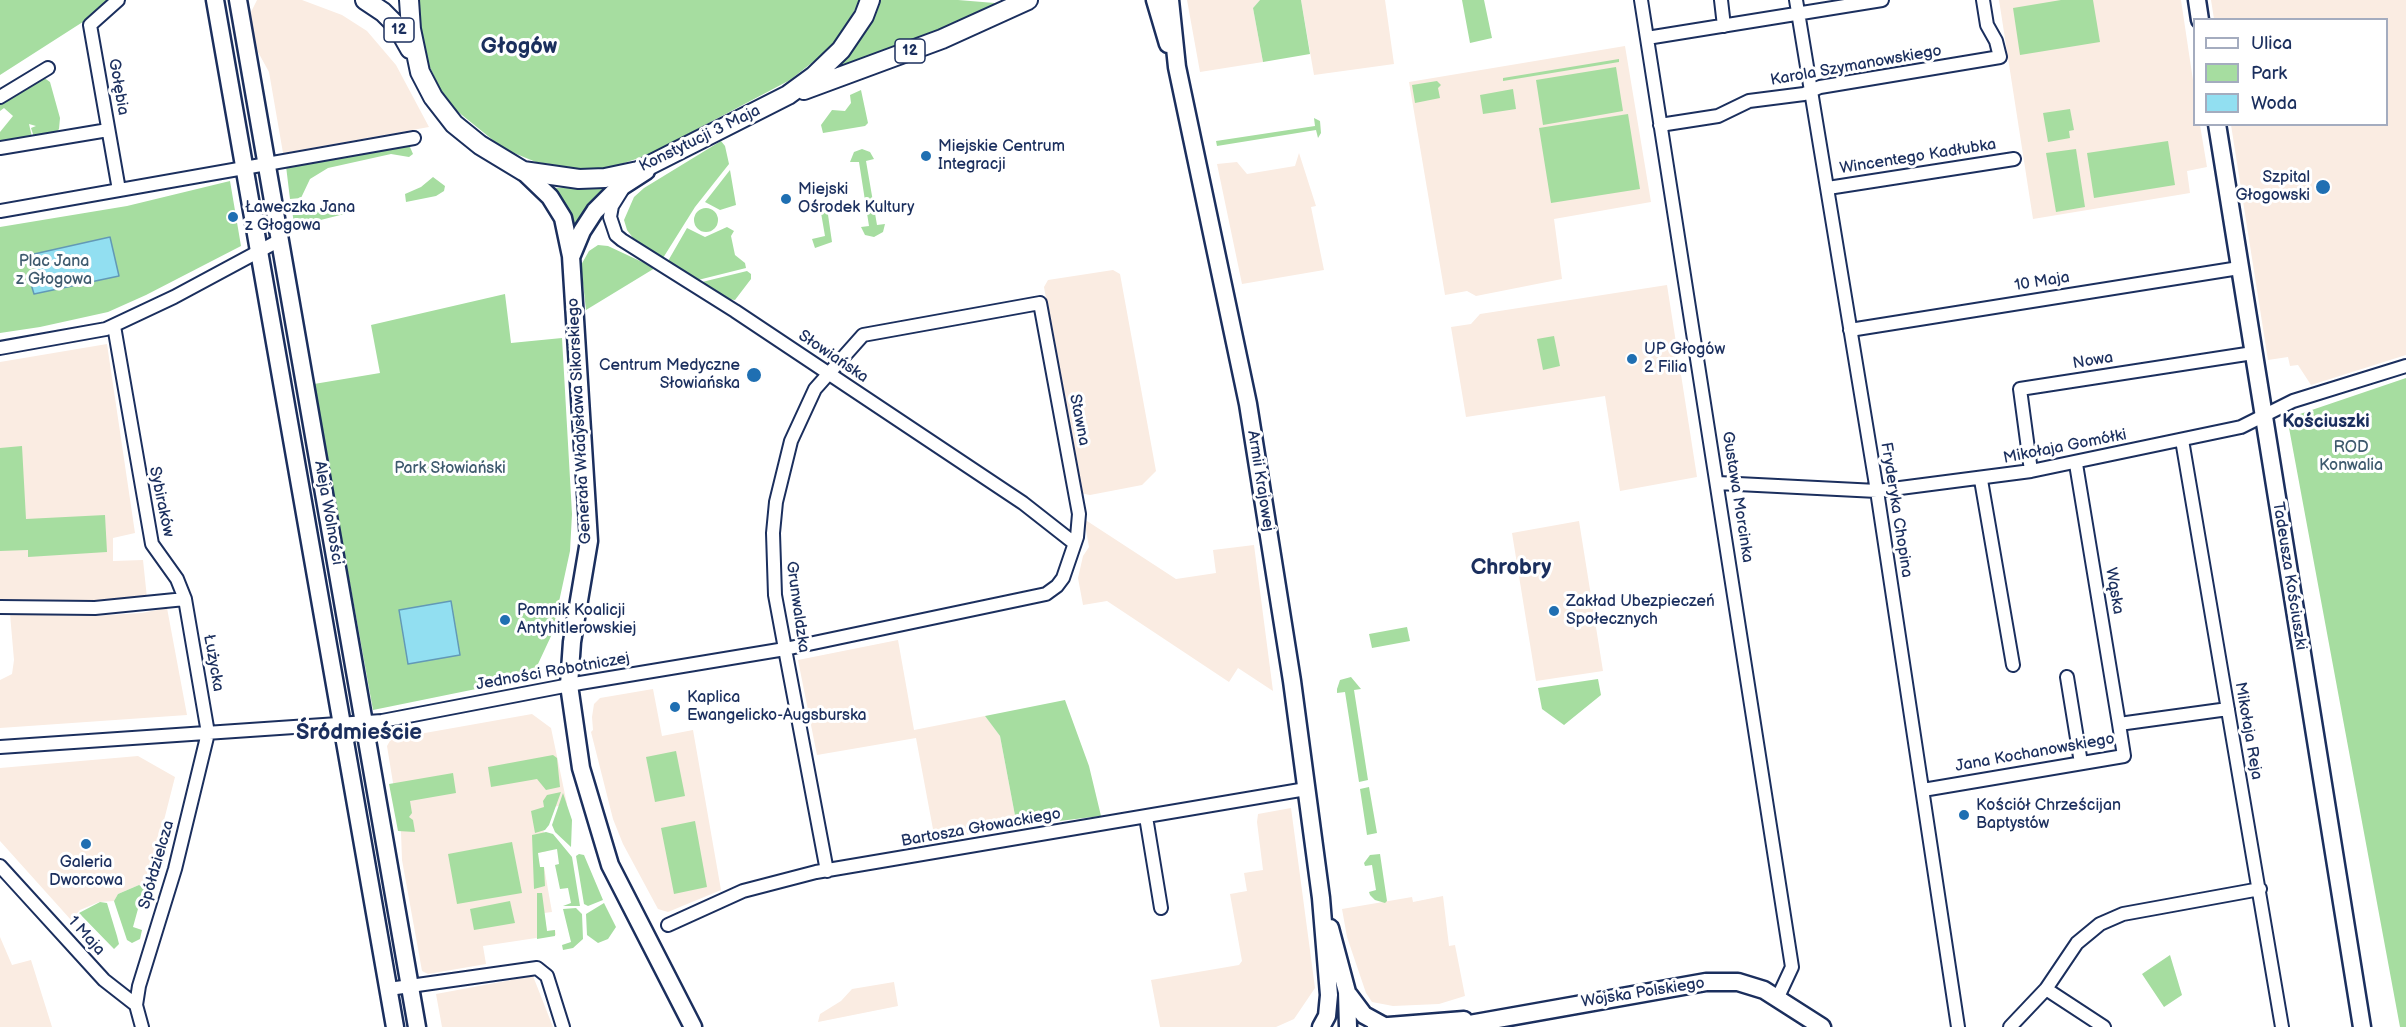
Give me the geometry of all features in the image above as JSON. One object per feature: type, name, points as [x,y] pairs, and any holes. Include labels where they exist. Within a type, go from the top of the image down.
[{"type":"main road","name":"12","points":[[365,0],[383,12],[397,26],[420,72]]},
{"type":"main road","name":"Konstytucji 3 Maja","points":[[409,0],[411,29],[420,72],[434,98],[454,124],[480,145],[523,171],[557,177],[604,178],[638,171],[788,95],[814,76],[841,50],[864,16],[870,0]]},
{"type":"main road","name":"12","points":[[788,95],[942,39],[1028,0]]},
{"type":"street","name":"Gołębia","points":[[118,0],[90,25],[118,190]]},
{"type":"street","name":"Aleja Wolności","points":[[215,0],[395,1027]]},
{"type":"street","name":"Aleja Wolności","points":[[238,0],[366,723],[417,1027]]},
{"type":"street","name":"Armii Krajowej","points":[[1155,0],[1177,67]]},
{"type":"street","name":"Armii Krajowej","points":[[1170,0],[1177,67],[1248,404],[1306,789],[1321,898],[1329,995],[1327,1016],[1321,1027]]},
{"type":"street","name":"Gustawa Morcinka","points":[[1641,0],[1792,967],[1778,997]]},
{"type":"street","points":[[1721,0],[1725,26]]},
{"type":"street","name":"Fryderyka Chopina","points":[[1796,0],[1877,491],[1958,1027]]},
{"type":"street","points":[[1647,38],[1882,0]]},
{"type":"street","name":"Karola Szymanowskiego","points":[[1660,125],[1718,116],[1749,102],[1811,91],[1820,87],[2000,57],[1996,41],[1987,25],[1983,0]]},
{"type":"street","points":[[2197,0],[2200,18]]},
{"type":"street","points":[[0,97],[48,68]]},
{"type":"street","name":"Tadeusza Kościuszki","points":[[2217,126],[2362,1027]]},
{"type":"street","points":[[0,148],[108,130]]},
{"type":"street","points":[[0,212],[414,138]]},
{"type":"street","name":"Wincentego Kadłubka","points":[[1828,188],[2014,159]]},
{"type":"street","points":[[571,256],[595,211],[626,184],[662,160]]},
{"type":"street","name":"Generała Władysława Sikorskiego","points":[[523,171],[550,197],[563,218],[571,256],[589,541],[572,642],[568,685],[581,768],[600,837],[634,916],[693,1027]]},
{"type":"street","name":"Słowiańska","points":[[626,184],[612,206],[610,217],[616,234],[622,240],[1023,503],[1074,543]]},
{"type":"street","points":[[0,348],[87,334],[114,326],[280,240]]},
{"type":"street","name":"10 Maja","points":[[1850,330],[2239,268]]},
{"type":"street","name":"Grunwaldzka","points":[[827,871],[785,648],[773,565],[776,502],[782,471],[797,427],[815,389],[839,364],[856,340],[868,333],[1040,303]]},
{"type":"street","name":"Stawna","points":[[1040,303],[1078,503],[1079,526],[1074,543]]},
{"type":"street","name":"Sybiraków","points":[[114,326],[152,544],[177,579],[185,598]]},
{"type":"street","name":"Nowa","points":[[2031,471],[2020,389],[2253,353]]},
{"type":"street","name":"Mikołaja Gomółki","points":[[1718,483],[1877,491],[1981,480],[2076,464],[2241,427],[2293,401],[2406,366]]},
{"type":"street","name":"Mikołaja Reja","points":[[2182,440],[2282,1027]]},
{"type":"street","name":"Wąska","points":[[2076,464],[2119,724]]},
{"type":"street","points":[[1981,480],[2013,665]]},
{"type":"street","name":"Jedności Robotniczej","points":[[0,747],[343,726],[785,648],[1046,594],[1063,578],[1074,543]]},
{"type":"street","points":[[0,607],[95,608],[185,598]]},
{"type":"street","name":"Łużycka","points":[[185,598],[208,733]]},
{"type":"street","points":[[2067,677],[2081,763]]},
{"type":"street","name":"Jana Kochanowskiego","points":[[1923,790],[2124,756],[2119,724],[2228,709]]},
{"type":"street","name":"Spółdzielcza","points":[[136,1005],[139,986],[175,869],[208,733]]},
{"type":"street","name":"Bartosza Głowackiego","points":[[668,925],[743,891],[827,871],[1306,789]]},
{"type":"street","points":[[1146,817],[1161,908]]},
{"type":"street","name":"1 Maja","points":[[0,866],[104,980],[136,1005]]},
{"type":"street","points":[[2010,1027],[2046,989],[2077,943],[2100,924],[2124,914],[2260,889]]},
{"type":"street","name":"Armii Krajowej","points":[[1321,898],[1347,992],[1348,1027]]},
{"type":"street","points":[[389,989],[537,968],[547,976],[563,1027]]},
{"type":"street","name":"Wojska Polskiego","points":[[1453,1027],[1706,982],[1738,982],[1778,997],[1822,1027]]},
{"type":"street","points":[[2046,989],[2104,1027]]},
{"type":"street","name":"Armii Krajowej","points":[[1347,992],[1364,1015],[1380,1026]]},
{"type":"street","name":"Armii Krajowej","points":[[1329,995],[1342,1027]]},
{"type":"street","points":[[136,1005],[142,1027]]},
{"type":"street","name":"Wojska Polskiego","points":[[1380,1026],[1489,1019]]},
{"type":"shaded area","points":[[257,0],[302,0],[342,15],[367,31],[396,65],[429,127],[283,153],[269,72],[258,52],[250,14]]},
{"type":"shaded area","points":[[1187,0],[1260,0],[1253,8],[1263,62],[1200,72]]},
{"type":"shaded area","points":[[1301,0],[1385,0],[1394,64],[1314,75]]},
{"type":"shaded area","points":[[1999,0],[2181,0],[2193,80],[2193,126],[2200,126],[2207,167],[2187,171],[2190,193],[2033,219]]},
{"type":"shaded area","name":"Szpital Głogowski","points":[[2211,0],[2406,0],[2406,355],[2311,385],[2298,365],[2290,366],[2288,357],[2268,360],[2231,126],[2388,126],[2388,18],[2214,18]]},
{"type":"shaded area","points":[[1625,46],[1651,202],[1554,219],[1562,279],[1476,296],[1467,291],[1445,295],[1409,82]]},
{"type":"shaded area","points":[[1299,153],[1316,206],[1311,207],[1324,270],[1242,284],[1217,164],[1237,162],[1247,174],[1295,166]]},
{"type":"shaded area","points":[[1113,270],[1120,274],[1156,471],[1142,485],[1090,495],[1080,493],[1044,287],[1048,280]]},
{"type":"shaded area","points":[[1667,285],[1697,477],[1620,491],[1605,396],[1466,417],[1451,327],[1471,324],[1480,314]]},
{"type":"shaded area","points":[[107,344],[135,533],[113,538],[113,561],[143,560],[147,598],[95,601],[0,600],[0,362]]},
{"type":"shaded area","points":[[1084,519],[1176,579],[1216,573],[1213,550],[1254,545],[1273,691],[1238,668],[1229,682],[1107,601],[1083,605],[1078,578],[1083,556],[1089,547]]},
{"type":"shaded area","points":[[1579,521],[1603,671],[1536,681],[1512,533]]},
{"type":"shaded area","points":[[167,608],[187,715],[0,728],[0,680],[12,674],[14,660],[10,614],[92,616],[142,613]]},
{"type":"shaded area","points":[[898,640],[914,730],[985,716],[1000,736],[1017,826],[935,840],[916,738],[817,755],[798,660]]},
{"type":"shaded area","points":[[653,689],[662,736],[693,730],[721,890],[668,912],[658,909],[623,844],[613,819],[591,732],[594,704],[600,698]]},
{"type":"shaded area","points":[[532,714],[551,728],[567,804],[540,810],[547,851],[537,853],[540,867],[544,867],[552,912],[544,913],[547,931],[555,930],[556,935],[483,946],[486,964],[428,974],[422,971],[402,860],[401,832],[387,746],[391,739]]},
{"type":"shaded area","points":[[138,756],[175,777],[147,887],[139,885],[118,894],[114,901],[99,902],[80,910],[71,920],[0,841],[0,768]]},
{"type":"shaded area","points":[[1291,808],[1315,988],[1294,1019],[1276,1027],[1160,1027],[1151,980],[1239,965],[1242,961],[1230,894],[1247,891],[1244,873],[1263,870],[1258,814]]},
{"type":"shaded area","points":[[1443,896],[1449,946],[1455,945],[1465,996],[1439,1004],[1393,1006],[1372,1002],[1366,993],[1347,937],[1342,909],[1412,897],[1413,902]]},
{"type":"shaded area","points":[[0,937],[12,965],[31,960],[52,1027],[0,1027]]},
{"type":"shaded area","points":[[533,976],[553,1027],[442,1027],[436,994]]},
{"type":"shaded area","points":[[894,982],[898,1006],[818,1022],[820,1014],[841,1001],[852,989]]},
{"type":"green space","points":[[0,0],[109,1],[89,18],[0,75]]},
{"type":"green space","points":[[418,0],[860,0],[837,43],[790,80],[648,155],[606,169],[589,170],[536,162],[504,149],[457,111],[440,89],[427,61]]},
{"type":"green space","points":[[878,0],[958,0],[1007,4],[835,71],[834,68]]},
{"type":"green space","points":[[1260,0],[1301,0],[1310,54],[1263,62],[1253,8]]},
{"type":"green space","points":[[1462,0],[1484,0],[1492,38],[1470,43]]},
{"type":"green space","points":[[2061,0],[2093,0],[2100,42],[2020,55],[2013,8]]},
{"type":"green space","points":[[1619,59],[1619,62],[1503,81],[1503,78]]},
{"type":"green space","points":[[1616,67],[1623,111],[1543,125],[1536,80]]},
{"type":"green space","points":[[43,77],[50,82],[60,118],[59,129],[56,133],[34,137],[31,128],[36,126],[29,124],[32,137],[0,142],[0,132],[13,116],[4,108],[0,111],[0,101]]},
{"type":"green space","points":[[1437,81],[1441,85],[1438,88],[1440,98],[1415,103],[1412,85]]},
{"type":"green space","points":[[1513,89],[1516,109],[1483,114],[1480,95]]},
{"type":"green space","points":[[861,90],[868,123],[865,126],[823,133],[821,125],[832,110],[845,111],[851,103],[850,95]]},
{"type":"green space","points":[[2070,109],[2074,130],[2069,131],[2070,138],[2048,142],[2043,113]]},
{"type":"green space","points":[[1628,114],[1640,189],[1551,203],[1539,128]]},
{"type":"green space","points":[[1314,118],[1320,121],[1321,133],[1318,138],[1316,130],[1217,146],[1216,141],[1315,126]]},
{"type":"green space","points":[[721,141],[725,146],[729,164],[695,207],[663,258],[633,238],[624,220],[634,197],[644,188]]},
{"type":"green space","points":[[2168,141],[2175,185],[2094,198],[2087,153]]},
{"type":"green space","points":[[401,146],[410,147],[413,154],[409,157],[391,154],[328,168],[310,179],[301,198],[290,199],[286,166]]},
{"type":"green space","points":[[862,149],[870,152],[874,159],[866,161],[877,225],[885,224],[883,232],[874,237],[865,235],[861,227],[869,226],[859,162],[850,162],[854,152]]},
{"type":"green space","points":[[2076,149],[2085,207],[2056,212],[2046,153]]},
{"type":"green space","points":[[730,170],[736,205],[720,210],[705,202]]},
{"type":"green space","points":[[433,177],[445,186],[444,191],[436,196],[406,202],[405,194],[421,187]]},
{"type":"green space","name":"Plac Jana z Głogowa","points":[[230,181],[241,246],[108,312],[0,333],[0,227],[127,206]]},
{"type":"green space","points":[[605,186],[575,228],[565,204],[551,188]]},
{"type":"green space","points":[[351,204],[356,211],[297,226],[294,224],[292,210],[303,209],[311,212]]},
{"type":"green space","points":[[820,207],[827,208],[832,242],[815,248],[812,239],[825,236]]},
{"type":"green space","points":[[706,208],[714,212],[718,220],[714,228],[706,232],[698,228],[694,220],[698,212]]},
{"type":"green space","points":[[727,227],[734,231],[731,236],[735,255],[745,263],[746,268],[698,280],[668,261],[687,228],[705,237]]},
{"type":"green space","points":[[598,245],[608,246],[655,268],[586,310],[581,265],[589,251]]},
{"type":"green space","points":[[747,271],[751,274],[751,279],[735,300],[727,299],[702,282]]},
{"type":"green space","name":"Park Słowiański","points":[[505,294],[511,343],[562,338],[572,514],[570,551],[552,634],[538,664],[525,679],[373,710],[314,384],[380,373],[371,325]]},
{"type":"green space","points":[[1554,336],[1560,366],[1543,370],[1537,339]]},
{"type":"green space","name":"ROD Konwalia","points":[[2406,378],[2406,1027],[2400,1027],[2289,428],[2290,420],[2300,414]]},
{"type":"green space","points":[[22,446],[26,519],[105,515],[107,552],[28,557],[28,550],[0,551],[0,448]]},
{"type":"green space","points":[[1407,627],[1410,641],[1372,648],[1369,634]]},
{"type":"green space","points":[[1351,677],[1361,689],[1354,690],[1368,780],[1359,782],[1345,692],[1337,693],[1340,680]]},
{"type":"green space","points":[[1598,679],[1601,695],[1564,725],[1542,709],[1538,688]]},
{"type":"green space","points":[[1065,700],[1089,766],[1101,816],[1017,826],[1000,736],[985,716]]},
{"type":"green space","points":[[676,751],[685,796],[655,802],[646,757]]},
{"type":"green space","points":[[553,755],[557,758],[560,787],[546,790],[537,779],[491,787],[488,767]]},
{"type":"green space","points":[[453,773],[456,793],[410,801],[412,813],[409,817],[413,820],[415,832],[398,831],[389,784]]},
{"type":"green space","points":[[1369,787],[1377,833],[1367,835],[1360,789]]},
{"type":"green space","points":[[561,792],[549,825],[545,830],[535,833],[531,811],[544,807],[543,801],[547,795]]},
{"type":"green space","points":[[563,793],[572,820],[571,847],[555,832],[552,825]]},
{"type":"green space","points":[[695,821],[707,887],[674,894],[661,828]]},
{"type":"green space","points":[[546,832],[553,834],[572,857],[580,906],[563,906],[571,903],[568,888],[560,889],[555,865],[559,864],[557,849],[538,853],[540,867],[544,867],[545,886],[534,889],[532,835]]},
{"type":"green space","points":[[512,842],[522,893],[457,904],[448,854]]},
{"type":"green space","points":[[1380,854],[1387,901],[1385,903],[1375,900],[1370,895],[1369,892],[1376,890],[1372,865],[1365,866],[1364,863],[1370,855]]},
{"type":"green space","points":[[584,855],[603,900],[588,906],[584,904],[576,856]]},
{"type":"green space","points":[[139,885],[149,890],[146,897],[141,898],[133,927],[142,930],[140,939],[132,943],[127,940],[114,901],[118,894]]},
{"type":"green space","points":[[537,893],[542,893],[547,931],[555,930],[555,936],[537,939]]},
{"type":"green space","points":[[510,901],[515,923],[474,930],[470,909]]},
{"type":"green space","points":[[100,902],[107,903],[117,936],[119,944],[114,949],[79,913]]},
{"type":"green space","points":[[604,903],[616,927],[608,939],[598,943],[587,935],[586,914]]},
{"type":"green space","points":[[576,908],[582,914],[583,939],[573,948],[563,950],[562,945],[571,942],[563,909]]},
{"type":"green space","points":[[2170,955],[2182,995],[2164,1007],[2142,974]]},
{"type":"water","points":[[110,237],[119,276],[34,294],[31,284],[36,280],[37,271],[32,264],[27,263],[25,256]]},
{"type":"water","points":[[451,601],[460,655],[408,664],[399,610]]},
{"type":"place","name":"Miejskie Centrum Integracji","points":[[926,156]]},
{"type":"place","name":"Szpital Głogowski","points":[[2323,187]]},
{"type":"place","name":"Miejski Ośrodek Kultury","points":[[786,199]]},
{"type":"place","name":"Ławeczka Jana z Głogowa","points":[[233,217]]},
{"type":"place","name":"UP Głogów 2 Filia","points":[[1632,359]]},
{"type":"place","name":"Centrum Medyczne Słowiańska","points":[[754,375]]},
{"type":"place","name":"Zakład Ubezpieczeń Społecznych","points":[[1554,611]]},
{"type":"place","name":"Pomnik Koalicji Antyhitlerowskiej","points":[[505,620]]},
{"type":"place","name":"Kaplica Ewangelicko-Augsburska","points":[[675,707]]},
{"type":"place","name":"Kościół Chrześcijan Baptystów","points":[[1964,815]]},
{"type":"place","name":"Galeria Dworcowa","points":[[86,844]]},
{"type":"district","name":"Głogów","points":[[519,47]]},
{"type":"district","name":"Kościuszki","points":[[2326,422]]},
{"type":"district","name":"Chrobry","points":[[1511,568]]},
{"type":"district","name":"Śródmieście","points":[[359,733]]}]
